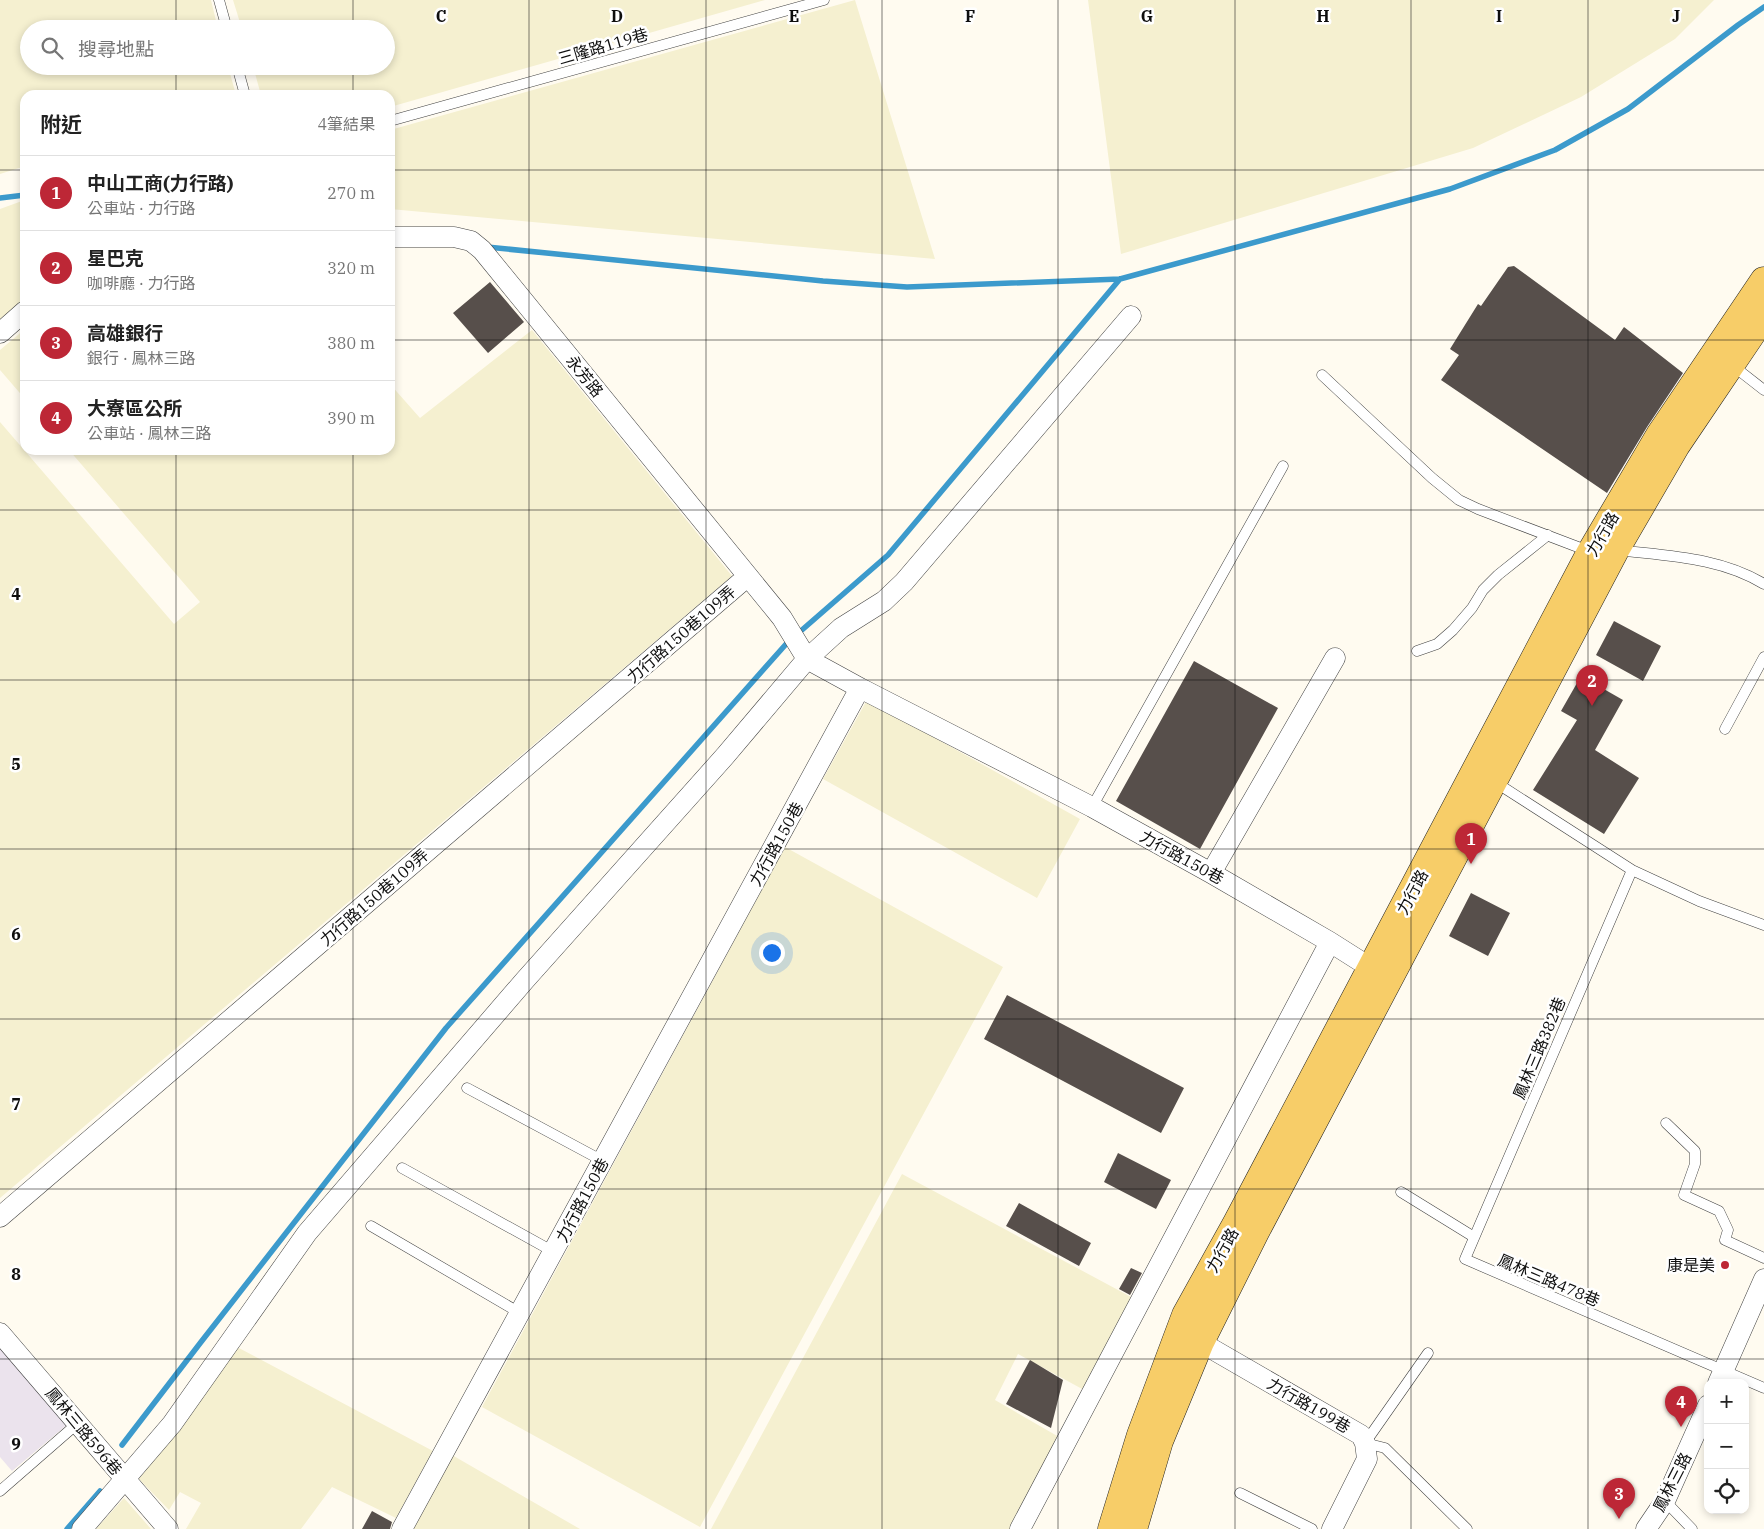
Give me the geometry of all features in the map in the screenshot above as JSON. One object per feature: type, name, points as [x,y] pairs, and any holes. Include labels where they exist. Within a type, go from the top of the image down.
[{"type":"main road","name":"力行路","points":[[1112,1529],[1141,1435],[1189,1338],[1255,1232],[1380,974],[1603,551],[1676,445],[1764,281]]},
{"type":"main road","name":"力行路","points":[[1723,358],[1764,314]]},
{"type":"main road","name":"力行路","points":[[1380,974],[1493,781],[1603,551]]},
{"type":"main road","name":"力行路","points":[[1133,1529],[1189,1338]]},
{"type":"street","name":"永芳路","points":[[395,237],[454,237],[471,241],[482,250],[747,577]]},
{"type":"street","points":[[0,333],[20,315]]},
{"type":"street","points":[[82,1529],[172,1424],[306,1233],[525,980],[725,756],[807,658],[842,628],[884,601],[904,582],[1131,316]]},
{"type":"street","points":[[747,577],[782,618],[807,658],[860,688]]},
{"type":"street","name":"力行路150巷109弄","points":[[0,1217],[747,577]]},
{"type":"street","points":[[1211,873],[1335,658]]},
{"type":"street","name":"力行路150巷","points":[[402,1529],[860,688],[1092,807],[1330,942],[1380,974]]},
{"type":"street","points":[[1020,1529],[1330,942]]},
{"type":"street","points":[[1720,1377],[1764,1279]]},
{"type":"street","name":"鳳林三路596巷","points":[[0,1333],[168,1529]]},
{"type":"street","name":"力行路199巷","points":[[1189,1338],[1361,1435],[1365,1444]]},
{"type":"street","name":"鳳林三路","points":[[1646,1529],[1665,1501],[1704,1414]]},
{"type":"street","points":[[1332,1529],[1367,1458],[1365,1444]]},
{"type":"lane","points":[[219,0],[225,20]]},
{"type":"lane","name":"三隆路119巷","points":[[395,120],[824,0]]},
{"type":"lane","points":[[239,75],[244,90]]},
{"type":"lane","points":[[1723,358],[1764,390]]},
{"type":"lane","points":[[1322,375],[1432,478],[1459,500],[1548,535],[1603,551],[1705,561],[1752,577],[1764,584]]},
{"type":"lane","points":[[1092,807],[1284,466]]},
{"type":"lane","points":[[1417,651],[1437,644],[1453,630],[1472,608],[1484,590],[1498,576],[1548,535]]},
{"type":"lane","points":[[1725,729],[1764,657]]},
{"type":"lane","points":[[1493,781],[1632,870],[1699,901],[1764,925]]},
{"type":"lane","name":"鳳林三路382巷","points":[[1474,1237],[1632,870]]},
{"type":"lane","points":[[467,1088],[603,1161]]},
{"type":"lane","points":[[1666,1124],[1695,1150],[1695,1164],[1684,1195],[1719,1211],[1728,1230],[1725,1240],[1764,1258]]},
{"type":"lane","points":[[402,1168],[554,1252]]},
{"type":"lane","points":[[1401,1192],[1474,1237]]},
{"type":"lane","points":[[371,1226],[520,1313]]},
{"type":"lane","name":"鳳林三路478巷","points":[[1474,1237],[1464,1260],[1720,1377]]},
{"type":"lane","name":"力行路199巷","points":[[1365,1444],[1428,1353]]},
{"type":"lane","points":[[1720,1377],[1764,1388]]},
{"type":"lane","points":[[0,1491],[78,1423]]},
{"type":"lane","points":[[1365,1444],[1385,1448],[1467,1529]]},
{"type":"lane","points":[[1240,1493],[1312,1529]]},
{"type":"lane","points":[[1665,1501],[1692,1529]]},
{"type":"shaded area","points":[[0,0],[211,0],[216,20],[20,20],[20,75],[230,75],[235,90],[20,90],[20,168],[0,174]]},
{"type":"shaded area","points":[[233,0],[765,0],[395,106],[395,90],[260,90],[255,75],[395,75],[395,20],[239,20]]},
{"type":"shaded area","points":[[855,0],[935,259],[395,209],[395,129]]},
{"type":"shaded area","points":[[1088,0],[1714,0],[1675,39],[1581,97],[1473,148],[1121,254]]},
{"type":"shaded area","points":[[20,202],[20,308],[0,325],[0,209]]},
{"type":"shaded area","points":[[532,330],[732,576],[0,1198],[0,422],[20,445],[20,455],[28,455],[174,624],[200,602],[73,455],[395,455],[395,390],[420,418]]},
{"type":"shaded area","points":[[20,333],[20,393],[0,370],[0,350]]},
{"type":"shaded area","points":[[867,700],[1080,819],[1037,898],[823,779]]},
{"type":"shaded area","points":[[785,847],[1003,967],[700,1527],[482,1407]]},
{"type":"shaded area","points":[[902,1174],[1133,1298],[1084,1390],[1018,1354],[995,1400],[1059,1437],[1011,1529],[711,1529]]},
{"type":"shaded area","points":[[0,1343],[68,1424],[12,1471],[0,1457]]},
{"type":"shaded area","points":[[237,1347],[433,1451],[396,1518],[332,1487],[301,1529],[186,1529],[201,1503],[180,1492],[169,1510],[139,1479]]},
{"type":"shaded area","points":[[452,1455],[580,1529],[412,1529]]},
{"type":"shaded area","points":[[124,1498],[151,1529],[96,1529]]},
{"type":"building","points":[[1514,266],[1615,340],[1624,327],[1683,373],[1647,427],[1607,493],[1441,380],[1459,355],[1450,349],[1478,304],[1481,306],[1508,267]]},
{"type":"building","points":[[490,282],[524,322],[488,353],[453,313]]},
{"type":"building","points":[[1614,621],[1661,646],[1643,681],[1596,655]]},
{"type":"building","points":[[1194,661],[1278,708],[1200,849],[1116,801]]},
{"type":"building","points":[[1581,676],[1623,700],[1595,750],[1639,778],[1604,834],[1533,790],[1577,720],[1561,711]]},
{"type":"building","points":[[1471,893],[1510,913],[1488,956],[1449,936]]},
{"type":"building","points":[[1007,995],[1184,1088],[1161,1133],[984,1039]]},
{"type":"building","points":[[1118,1153],[1171,1180],[1156,1209],[1104,1182]]},
{"type":"building","points":[[1019,1203],[1091,1243],[1079,1266],[1006,1226]]},
{"type":"building","points":[[1131,1268],[1142,1273],[1130,1295],[1119,1289]]},
{"type":"building","points":[[1030,1360],[1063,1380],[1051,1428],[1006,1404]]},
{"type":"building","points":[[372,1511],[392,1522],[390,1529],[362,1529]]},
{"type":"waterway","points":[[487,247],[823,281],[907,287],[1120,279],[1450,189],[1555,150],[1628,109],[1764,7]]},
{"type":"waterway","points":[[0,198],[20,196]]},
{"type":"waterway","points":[[122,1445],[446,1028],[787,643],[888,555],[1120,279]]},
{"type":"waterway","points":[[67,1529],[100,1491]]},
{"type":"place","name":"星巴克","points":[[1592,706]]},
{"type":"place","name":"中山工商(力行路)","points":[[1471,864]]},
{"type":"place","name":"康是美","points":[[1725,1265]]},
{"type":"place","name":"大寮區公所","points":[[1681,1427]]},
{"type":"place","name":"高雄銀行","points":[[1619,1519]]}]
